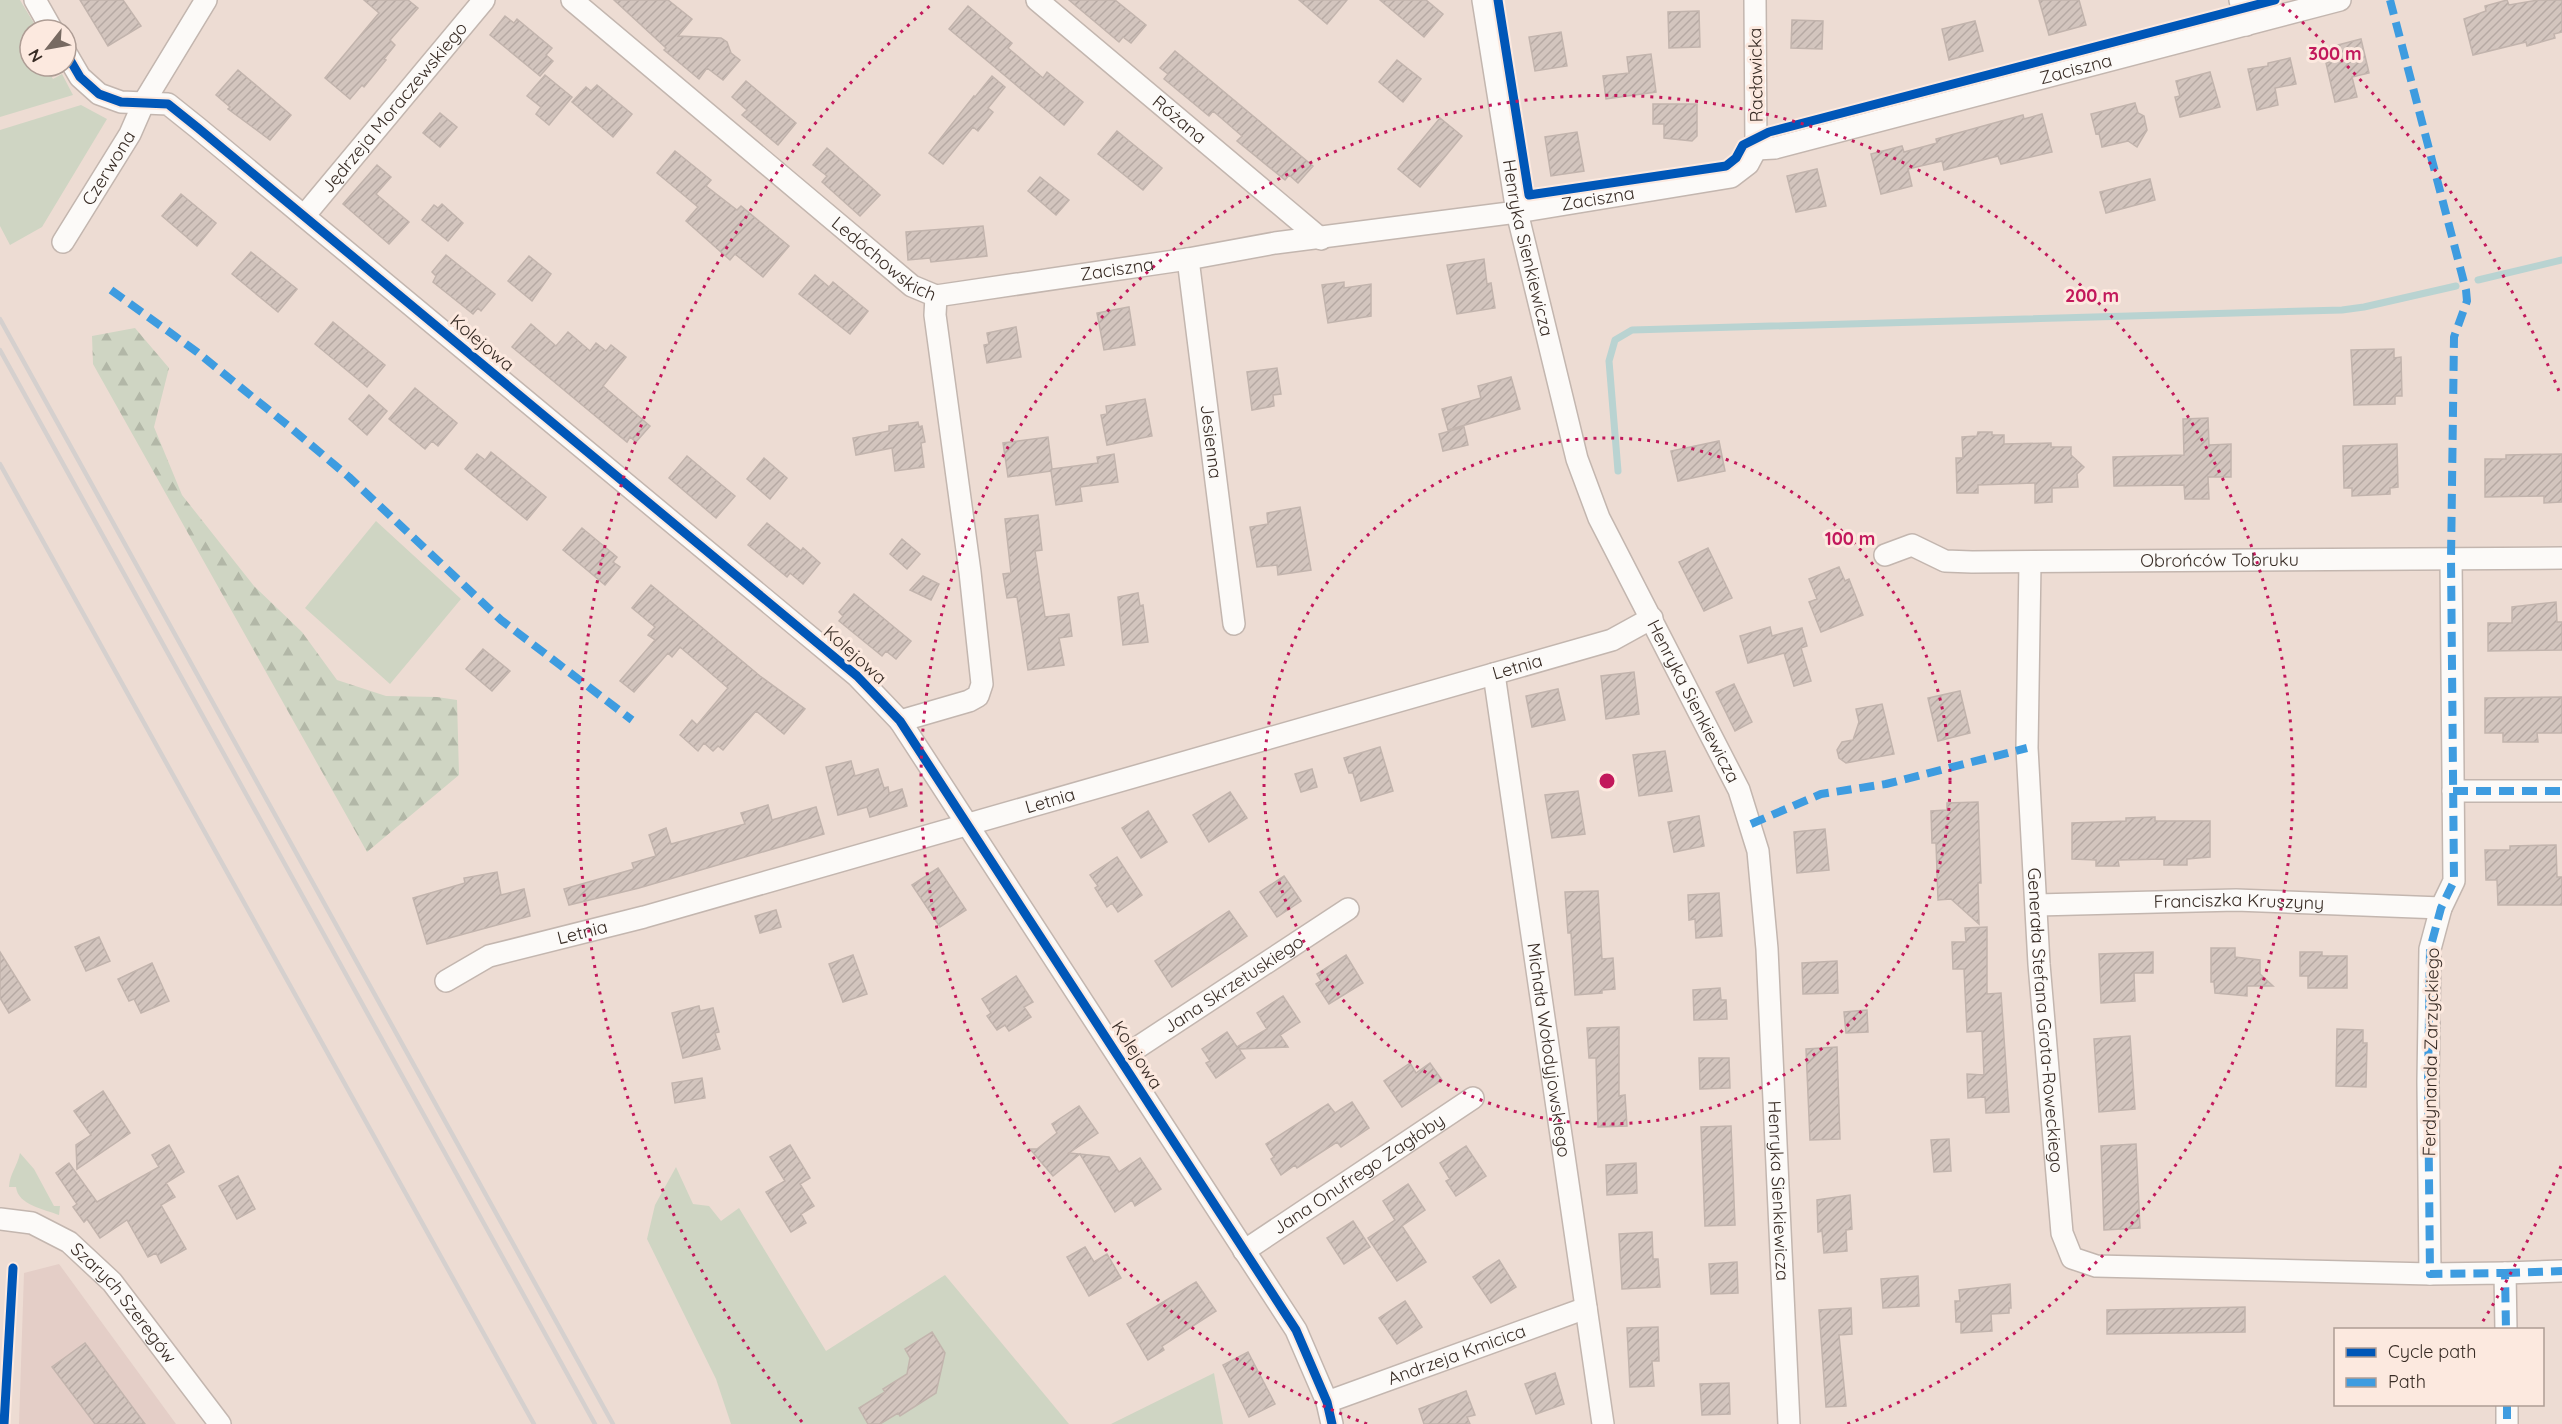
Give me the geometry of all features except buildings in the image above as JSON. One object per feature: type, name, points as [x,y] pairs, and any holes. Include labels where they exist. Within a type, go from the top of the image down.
[{"type":"street","points":[[34,0],[45,18]]},
{"type":"street","name":"Czerwona","points":[[63,242],[130,134],[144,102],[206,0]]},
{"type":"street","name":"Jędrzeja Moraczewskiego","points":[[304,216],[484,0]]},
{"type":"street","name":"Ledóchowskich","points":[[572,0],[912,286],[936,296],[935,315],[970,572],[982,684],[978,696],[969,701],[900,721]]},
{"type":"street","name":"Różana","points":[[1037,0],[1321,239]]},
{"type":"street","name":"Henryka Sienkiewicza","points":[[1483,0],[1517,212],[1577,459],[1599,518],[1739,790],[1758,851],[1767,949],[1789,1424]]},
{"type":"street","name":"Racławicka","points":[[1755,0],[1756,149]]},
{"type":"street","points":[[2240,0],[2246,25]]},
{"type":"street","name":"Zaciszna","points":[[936,296],[1188,259],[1275,243],[1321,239],[1517,212],[1731,177],[1748,164],[1756,149],[1775,148],[2340,0]]},
{"type":"street","name":"Kolejowa","points":[[78,74],[99,94],[122,102],[168,104],[857,676],[900,721],[1296,1330],[1327,1402],[1332,1424]]},
{"type":"street","name":"Jesienna","points":[[1188,259],[1234,624]]},
{"type":"street","name":"Obrońców Tobruku","points":[[1885,555],[1912,545],[1945,561],[2030,563],[2562,558]]},
{"type":"street","name":"Ferdynanda Zarzyckiego","points":[[2430,1274],[2427,1082],[2430,949],[2441,908],[2454,880],[2451,559]]},
{"type":"street","name":"Generała Stefana Grota-Roweckiego","points":[[2030,563],[2027,748],[2039,964],[2062,1233],[2072,1258],[2096,1266],[2430,1274]]},
{"type":"street","name":"Letnia","points":[[446,981],[489,956],[644,917],[1612,640],[1652,618]]},
{"type":"street","name":"Michała Wołodyjowskiego","points":[[1494,674],[1603,1424]]},
{"type":"street","points":[[2454,791],[2562,791]]},
{"type":"street","name":"Franciszka Kruszyny","points":[[2037,905],[2236,900],[2441,908]]},
{"type":"street","name":"Jana Skrzetuskiego","points":[[1120,1059],[1348,909]]},
{"type":"street","name":"Jana Onufrego Zagłoby","points":[[1244,1251],[1473,1098]]},
{"type":"street","name":"Szarych Szeregów","points":[[0,1219],[32,1223],[69,1242],[112,1282],[220,1424]]},
{"type":"street","points":[[2430,1274],[2562,1271]]},
{"type":"street","points":[[2505,1273],[2506,1328]]},
{"type":"street","name":"Andrzeja Kmicica","points":[[1327,1402],[1586,1308]]},
{"type":"street","points":[[2507,1406],[2507,1424]]},
{"type":"shaded area","points":[[59,1264],[176,1424],[19,1424],[24,1273]]},
{"type":"green space","points":[[0,0],[20,0],[31,18],[18,18],[18,78],[64,78],[73,95],[0,117]]},
{"type":"green space","points":[[81,105],[107,119],[42,227],[10,245],[0,226],[0,130]]},
{"type":"green space","points":[[135,328],[169,368],[154,427],[182,495],[254,586],[302,632],[337,680],[386,696],[437,697],[457,700],[459,775],[367,852],[93,364],[92,336]]},
{"type":"green space","points":[[376,521],[461,599],[390,684],[305,608]]},
{"type":"green space","points":[[20,1153],[34,1169],[54,1206],[60,1206],[59,1215],[27,1202],[21,1198],[16,1187],[9,1187]]},
{"type":"green space","points":[[676,1167],[693,1204],[709,1206],[721,1221],[739,1208],[826,1351],[945,1275],[1069,1424],[731,1424],[716,1379],[647,1239],[655,1205]]},
{"type":"green space","points":[[1214,1373],[1223,1424],[1111,1424]]},
{"type":"waterway","points":[[2478,280],[2562,260]]},
{"type":"waterway","points":[[1618,471],[1609,361],[1615,340],[1632,330],[2342,310],[2456,286]]},
{"type":"railway","points":[[0,319],[613,1424]]},
{"type":"railway","points":[[0,350],[595,1424]]},
{"type":"railway","points":[[0,464],[534,1424]]},
{"type":"marked path","points":[[2390,0],[2467,301],[2454,337],[2451,559],[2454,881],[2441,908],[2430,949],[2428,1082],[2430,1274],[2505,1273],[2506,1328]]},
{"type":"marked path","points":[[111,290],[197,352],[291,428],[349,477],[501,620],[632,720]]},
{"type":"marked path","points":[[1751,824],[1821,794],[1886,784],[2027,748]]},
{"type":"marked path","points":[[2453,791],[2562,791]]},
{"type":"marked path","points":[[2505,1273],[2562,1271]]},
{"type":"marked path","points":[[2507,1406],[2507,1424]]},
{"type":"cycle path","points":[[1498,0],[1529,195],[1726,166],[1736,158],[1743,145],[1769,132],[2275,0]]},
{"type":"cycle path","points":[[78,74],[99,94],[121,102],[168,104],[857,676],[900,721],[1296,1330],[1327,1402],[1332,1424]]},
{"type":"cycle path","points":[[4,1424],[13,1268]]}]
